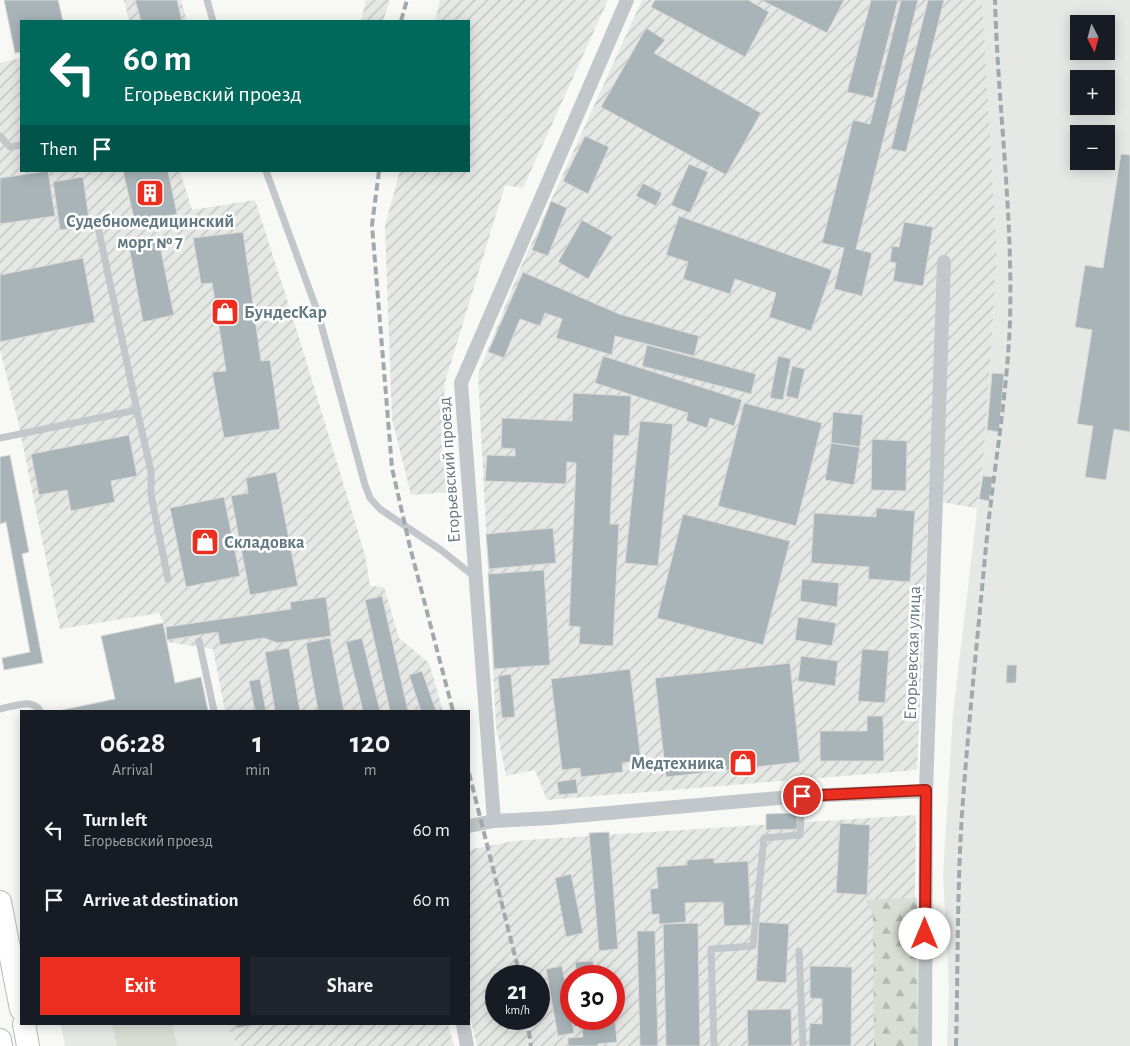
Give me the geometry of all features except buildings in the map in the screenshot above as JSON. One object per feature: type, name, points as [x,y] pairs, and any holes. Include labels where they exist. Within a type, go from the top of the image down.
[{"type":"main road","points":[[0,902],[20,1005]]},
{"type":"main road","points":[[24,1025],[28,1046]]},
{"type":"main road","points":[[0,1040],[1,1046]]},
{"type":"street","name":"Егорьевский проезд","points":[[494,821],[461,383],[627,0]]},
{"type":"street","name":"Егорьевская улица","points":[[924,1046],[926,790],[944,262]]},
{"type":"street","points":[[470,826],[494,821],[551,818],[802,796],[926,790]]},
{"type":"street","points":[[463,1025],[467,1046]]},
{"type":"lane","points":[[207,0],[213,20]]},
{"type":"lane","points":[[0,136],[10,147],[20,145]]},
{"type":"lane","points":[[266,172],[318,314],[370,498],[380,509],[441,550],[476,578]]},
{"type":"lane","points":[[98,227],[152,471],[151,495],[168,579]]},
{"type":"lane","points":[[0,438],[137,410]]},
{"type":"lane","points":[[199,641],[214,710]]},
{"type":"lane","points":[[0,709],[31,703],[37,706],[39,710]]},
{"type":"lane","points":[[714,1046],[711,949],[753,946],[764,838],[800,835],[802,796]]},
{"type":"lane","points":[[799,951],[803,1046]]},
{"type":"shaded area","points":[[124,0],[181,0],[187,20],[129,20]]},
{"type":"shaded area","points":[[366,0],[390,0],[383,20],[361,20]]},
{"type":"shaded area","points":[[440,0],[608,0],[523,188],[505,185],[445,382],[441,441],[449,492],[411,495],[392,419],[385,225],[400,172],[470,172],[470,20],[435,20]]},
{"type":"shaded area","points":[[642,0],[982,0],[997,258],[984,452],[977,508],[929,500],[917,770],[547,800],[535,770],[506,776],[496,726],[478,374],[520,269]]},
{"type":"shaded area","points":[[982,0],[1130,0],[1130,1046],[947,1046],[949,987],[943,875],[953,714],[984,452],[997,258]]},
{"type":"shaded area","points":[[20,58],[20,172],[180,172],[192,210],[255,200],[365,555],[370,586],[384,587],[399,638],[429,663],[443,710],[225,710],[213,649],[167,642],[164,623],[159,613],[60,629],[18,421],[0,350],[0,63]]},
{"type":"shaded area","points":[[916,815],[913,1046],[477,1046],[470,1017],[470,850],[513,841]]},
{"type":"shaded area","points":[[61,1025],[227,1025],[238,1046],[65,1046]]},
{"type":"shaded area","points":[[227,1025],[448,1025],[454,1046],[238,1046]]},
{"type":"green space","points":[[917,898],[918,1046],[874,1046],[873,916],[866,900]]},
{"type":"green space","points":[[112,1025],[172,1025],[177,1046],[117,1046]]},
{"type":"railway","points":[[401,20],[407,0]]},
{"type":"railway","points":[[956,1046],[959,872],[964,782],[988,527],[1006,380],[1010,321],[1009,241],[995,0]]},
{"type":"railway","points":[[379,172],[372,225],[392,468],[410,547],[453,710]]},
{"type":"railway","points":[[470,777],[517,965]]},
{"type":"railway","points":[[529,1030],[531,1046]]},
{"type":"place","name":"Судебномедицинский морг № 7","points":[[150,193]]},
{"type":"place","name":"БундесКар","points":[[225,312]]},
{"type":"place","name":"Складовка","points":[[205,542]]},
{"type":"place","name":"Медтехника","points":[[743,763]]},
{"type":"route","points":[[802,796],[926,790],[925,934]]}]
